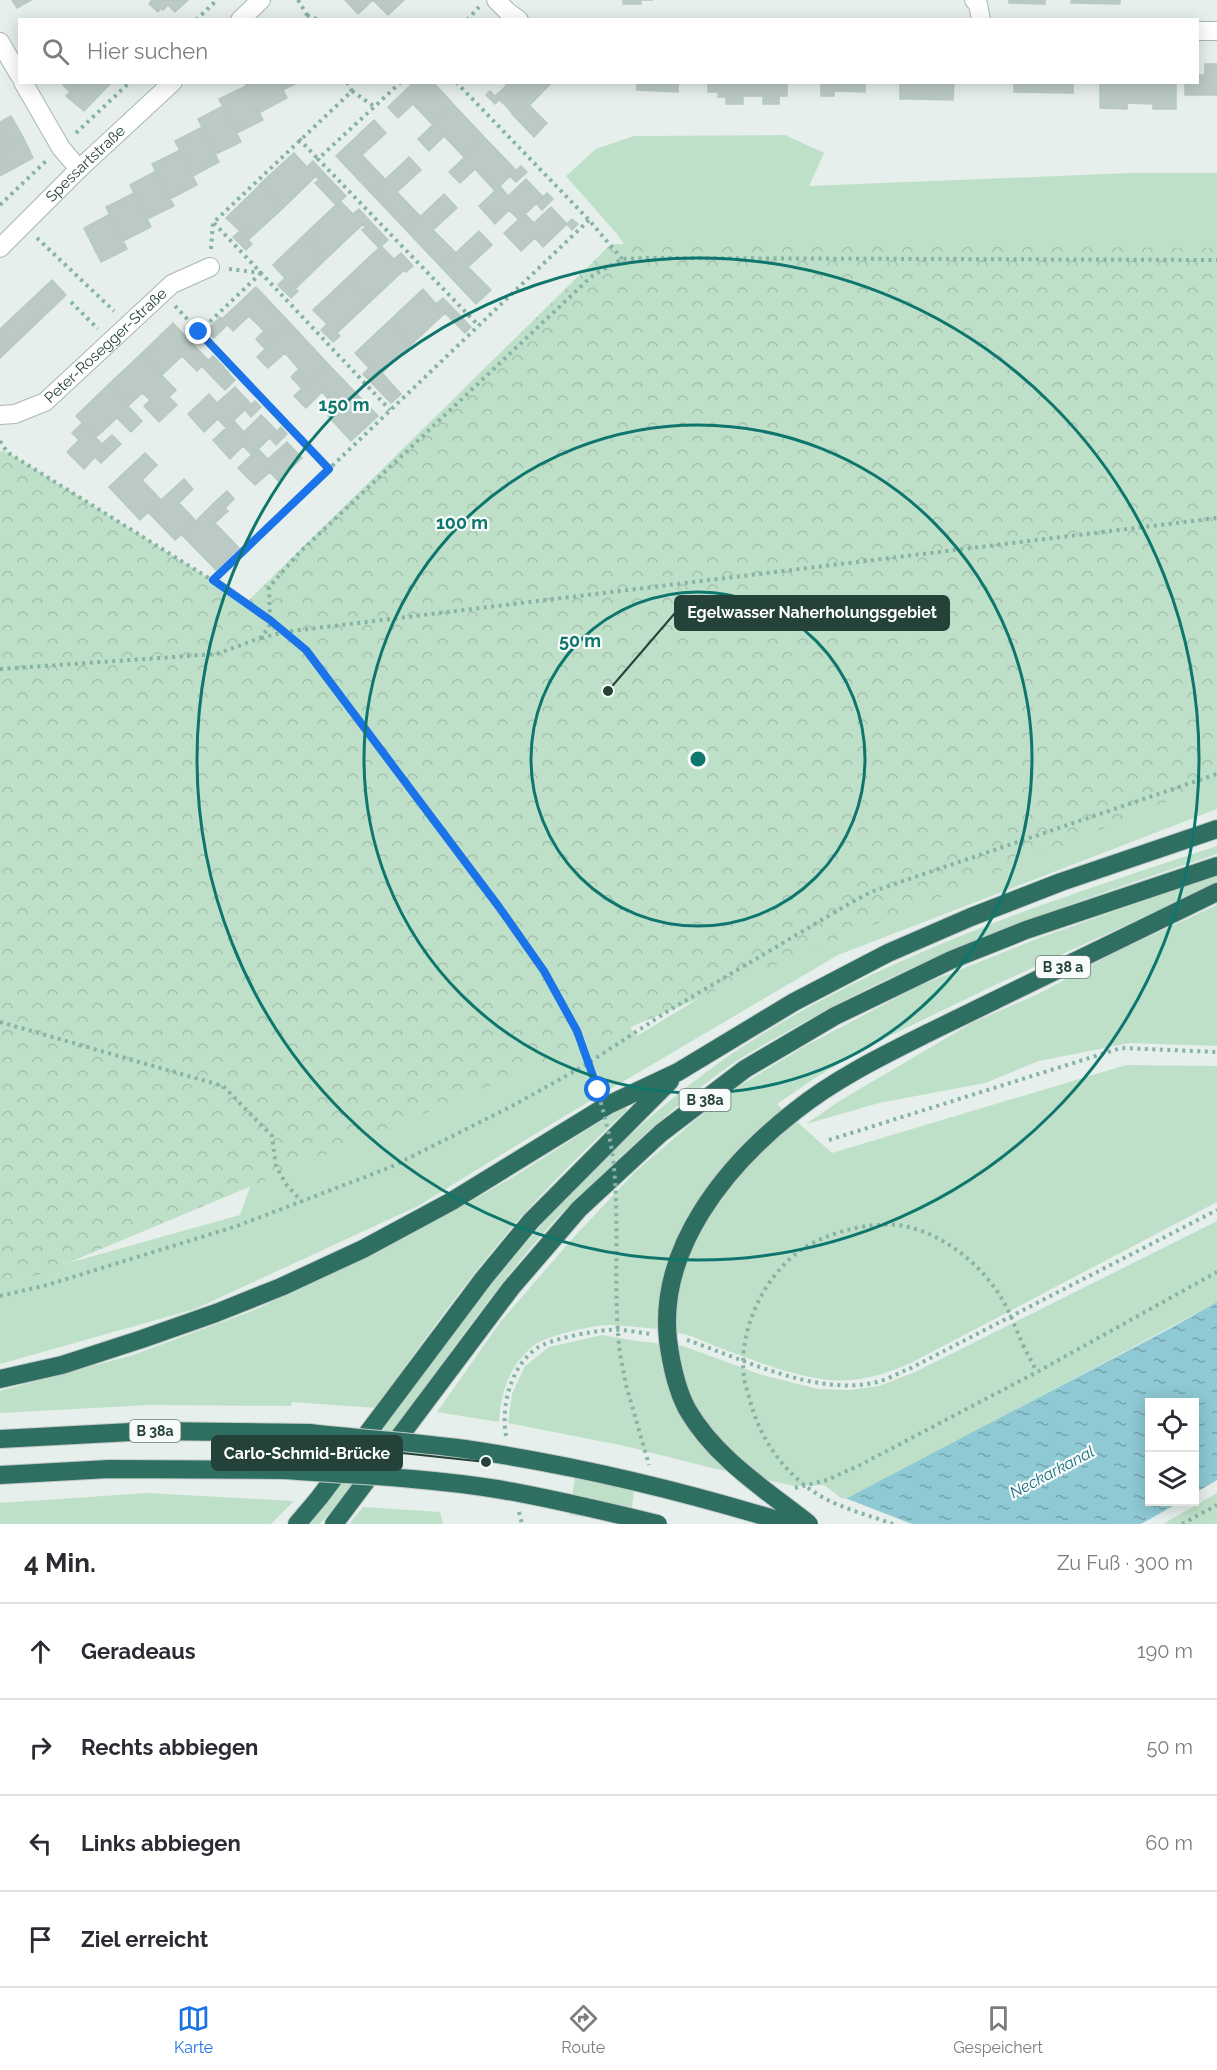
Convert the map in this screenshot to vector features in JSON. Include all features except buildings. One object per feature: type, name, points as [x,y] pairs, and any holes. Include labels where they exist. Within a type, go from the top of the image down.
[{"type":"highway","name":"B 38a","points":[[0,1379],[62,1365],[142,1339],[216,1314],[281,1287],[363,1249],[442,1206],[608,1105],[678,1072],[794,1002],[888,952],[971,916],[1061,882],[1217,829]]},
{"type":"highway","name":"B 38a","points":[[333,1524],[511,1288],[579,1209],[661,1133],[745,1069],[835,1016],[951,960],[1026,930],[1217,866]]},
{"type":"highway","name":"B 38 a","points":[[809,1524],[712,1444],[687,1408],[671,1367],[666,1319],[672,1276],[689,1233],[718,1188],[752,1149],[794,1111],[838,1081],[927,1033],[1217,892]]},
{"type":"highway","name":"B 38a","points":[[297,1524],[319,1498],[483,1278],[531,1221],[678,1072]]},
{"type":"highway","name":"B 38a","points":[[0,1439],[150,1431],[310,1433],[464,1449],[640,1483],[790,1524]]},
{"type":"highway","points":[[0,1475],[109,1470],[284,1470],[405,1478],[496,1489],[575,1504],[658,1524]]},
{"type":"street","points":[[242,18],[261,0]]},
{"type":"street","points":[[496,0],[516,18]]},
{"type":"street","points":[[974,0],[978,4],[981,18]]},
{"type":"street","points":[[1199,31],[1217,31]]},
{"type":"street","points":[[0,42],[18,73]]},
{"type":"street","points":[[24,84],[61,148],[80,169]]},
{"type":"street","name":"Spessartstraße","points":[[0,248],[170,84]]},
{"type":"street","name":"Peter-Rosegger-Straße","points":[[0,415],[15,414],[45,402],[172,284],[210,267]]},
{"type":"path","points":[[198,18],[217,0]]},
{"type":"path","points":[[298,0],[309,18]]},
{"type":"path","points":[[307,14],[315,18]]},
{"type":"path","points":[[348,84],[352,91],[375,107]]},
{"type":"path","points":[[318,159],[399,84]]},
{"type":"path","points":[[458,84],[589,220],[622,259]]},
{"type":"path","points":[[261,273],[210,267],[213,223],[352,91]]},
{"type":"path","points":[[299,139],[479,326]]},
{"type":"path","points":[[213,580],[589,220]]},
{"type":"path","points":[[213,223],[390,410]]},
{"type":"path","points":[[44,244],[128,324]]},
{"type":"path","points":[[260,638],[269,628],[269,587],[300,552],[592,276],[622,259],[1217,260]]},
{"type":"path","points":[[199,332],[261,273]]},
{"type":"path","points":[[162,293],[329,469]]},
{"type":"path","points":[[71,302],[82,313]]},
{"type":"path","points":[[0,441],[7,452],[16,458],[213,580],[270,620],[306,650],[499,907],[544,971],[577,1031],[598,1090],[613,1156],[617,1213],[619,1346],[626,1385],[651,1471]]},
{"type":"path","points":[[0,669],[218,654],[260,638],[284,632],[1217,518]]},
{"type":"path","points":[[0,1296],[58,1281],[237,1226],[391,1167],[512,1106],[582,1067],[668,1011],[872,892],[1217,774]]},
{"type":"path","points":[[0,1022],[223,1086],[272,1136],[276,1166],[286,1184],[302,1202]]},
{"type":"path","points":[[829,1140],[1121,1048],[1217,1052]]},
{"type":"path","points":[[683,1338],[763,1370],[820,1382],[848,1385],[878,1382],[911,1368],[1217,1210]]},
{"type":"path","points":[[893,1524],[825,1498],[800,1480],[772,1452],[755,1419],[744,1377],[746,1339],[755,1305],[778,1271],[802,1249],[833,1234],[865,1226],[897,1225],[925,1232],[954,1248],[978,1269],[998,1293],[1037,1372]]},
{"type":"path","points":[[785,1491],[827,1480],[860,1465],[1037,1372],[1217,1272]]},
{"type":"path","points":[[505,1403],[513,1378],[537,1348],[565,1337],[609,1330],[651,1334]]},
{"type":"path","points":[[1182,1524],[1217,1505]]},
{"type":"green space","points":[[785,135],[824,153],[809,186],[1131,173],[1217,173],[1217,248],[628,250],[617,234],[566,176],[596,149],[634,136]]},
{"type":"green space","points":[[611,244],[1217,248],[1217,781],[44,1273],[0,1285],[0,451],[7,452],[247,602]]},
{"type":"green space","points":[[325,643],[637,1036],[853,904],[1217,774],[1217,809],[838,955],[563,1117],[418,1206],[195,1309],[0,1364],[0,1282],[240,1215],[256,1170]]},
{"type":"green space","points":[[1217,846],[1217,854],[999,931],[893,976],[769,1041],[717,1075],[648,1132],[562,1213],[495,1292],[351,1487],[320,1524],[310,1524],[366,1453],[446,1343],[531,1237],[621,1144],[694,1081],[777,1025],[836,992],[898,963],[1024,912]]},
{"type":"green space","points":[[1217,875],[1217,883],[869,1046],[818,1076],[777,1104],[832,1153],[1126,1065],[1217,1066],[1217,1202],[909,1364],[877,1375],[855,1380],[808,1377],[769,1366],[683,1334],[647,1328],[604,1325],[559,1335],[533,1346],[512,1371],[504,1390],[499,1422],[437,1412],[501,1321],[573,1238],[635,1172],[723,1096],[805,1046],[919,986],[1039,938]]},
{"type":"green space","points":[[1217,905],[1217,1046],[1130,1043],[1039,1061],[985,1083],[879,1103],[806,1124],[841,1100],[972,1023],[1038,994],[1114,953]]},
{"type":"green space","points":[[626,1105],[627,1110],[555,1180],[496,1247],[375,1408],[292,1402],[291,1406],[150,1405],[0,1413],[0,1391],[133,1355],[252,1311],[369,1256],[523,1171]]},
{"type":"green space","points":[[1217,1221],[1217,1302],[845,1501],[824,1485],[794,1486],[625,1446],[508,1423],[512,1394],[525,1366],[549,1347],[602,1335],[683,1346],[762,1375],[818,1389],[850,1390],[879,1386],[915,1372]]},
{"type":"green space","points":[[576,1467],[636,1474],[630,1523],[570,1515]]},
{"type":"green space","points":[[147,1493],[294,1501],[271,1524],[0,1524],[0,1503]]},
{"type":"green space","points":[[1217,1493],[1217,1524],[1163,1524],[1194,1506],[1199,1506],[1199,1503]]},
{"type":"green space","points":[[363,1507],[440,1512],[443,1524],[349,1524]]},
{"type":"water","name":"Neckarkanal","points":[[1217,1302],[1217,1480],[1199,1491],[1199,1398],[1145,1398],[1145,1506],[1173,1506],[1141,1524],[798,1524]]},
{"type":"pier","points":[[844,1498],[912,1524],[795,1524],[796,1521]]},
{"type":"place","name":"Egelwasser Naherholungsgebiet","points":[[608,691]]},
{"type":"place","name":"Carlo-Schmid-Brücke","points":[[486,1462]]},
{"type":"route","points":[[199,332],[329,469],[213,580],[247,602],[306,650],[499,907],[544,971],[577,1031],[598,1090]]}]
